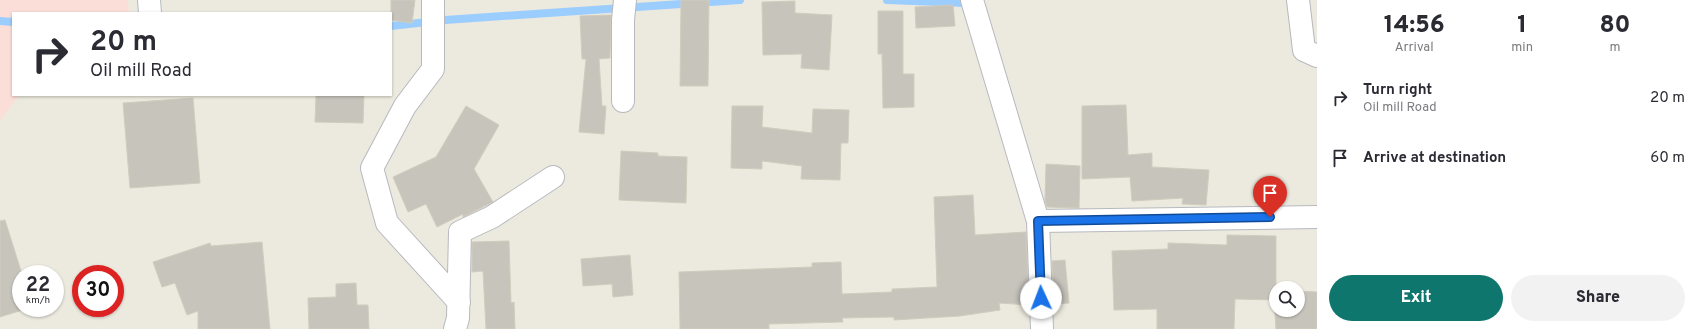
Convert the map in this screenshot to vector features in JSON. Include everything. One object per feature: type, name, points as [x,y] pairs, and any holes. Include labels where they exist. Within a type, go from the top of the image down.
[{"type":"street","points":[[149,0],[150,12]]},
{"type":"street","points":[[433,0],[433,69],[405,106],[372,168],[387,223],[459,302]]},
{"type":"street","points":[[623,101],[623,20],[625,0]]},
{"type":"street","points":[[972,0],[1038,221],[1042,329]]},
{"type":"street","points":[[1298,0],[1304,50],[1317,56]]},
{"type":"street","points":[[455,329],[458,318],[459,302],[460,232],[492,217],[553,177]]},
{"type":"street","points":[[1038,221],[1317,217]]},
{"type":"shaded area","points":[[0,0],[128,0],[129,12],[12,12],[12,96],[18,96],[0,121]]},
{"type":"building","points":[[391,0],[415,0],[412,23],[392,20]]},
{"type":"building","points":[[681,0],[709,0],[708,86],[680,86]]},
{"type":"building","points":[[795,1],[795,13],[832,15],[829,70],[801,68],[802,54],[763,55],[762,2]]},
{"type":"building","points":[[953,5],[955,26],[916,28],[915,7]]},
{"type":"building","points":[[878,11],[903,11],[903,74],[914,74],[914,107],[883,108],[882,54],[878,54]]},
{"type":"building","points":[[611,15],[610,58],[599,59],[602,106],[606,106],[604,134],[579,132],[586,59],[582,59],[580,16]]},
{"type":"building","points":[[316,96],[364,96],[363,123],[315,122]]},
{"type":"building","points":[[193,98],[200,183],[130,188],[123,103]]},
{"type":"building","points":[[1126,105],[1128,155],[1152,153],[1152,167],[1209,170],[1206,205],[1182,204],[1183,198],[1132,201],[1130,177],[1082,179],[1082,106]]},
{"type":"building","points":[[466,106],[499,125],[474,169],[493,202],[463,217],[463,214],[437,227],[426,204],[408,212],[393,177],[436,157]]},
{"type":"building","points":[[732,106],[763,106],[762,127],[812,133],[813,109],[849,110],[848,143],[841,143],[840,180],[801,179],[802,166],[762,161],[762,169],[731,168]]},
{"type":"building","points":[[621,151],[658,153],[658,156],[687,157],[686,203],[619,200]]},
{"type":"building","points":[[1046,164],[1080,166],[1079,208],[1047,207],[1045,200]]},
{"type":"building","points":[[973,195],[975,235],[1026,232],[1029,305],[999,303],[1000,310],[960,316],[894,320],[894,317],[842,318],[843,322],[769,324],[769,329],[680,329],[679,272],[812,267],[812,263],[841,262],[842,294],[892,292],[892,289],[937,287],[934,197]]},
{"type":"building","points":[[5,220],[19,265],[12,265],[12,313],[0,317],[0,221]]},
{"type":"building","points":[[1227,235],[1276,236],[1276,281],[1269,281],[1269,300],[1235,299],[1234,329],[1157,329],[1157,309],[1114,310],[1112,251],[1168,249],[1168,243],[1227,245]]},
{"type":"building","points":[[509,241],[511,303],[514,302],[515,329],[486,329],[483,271],[472,272],[472,242]]},
{"type":"building","points":[[262,242],[270,329],[198,329],[198,311],[187,315],[175,283],[162,287],[153,262],[210,243],[211,246]]},
{"type":"building","points":[[630,255],[633,295],[613,297],[612,284],[583,286],[581,259]]},
{"type":"building","points":[[1065,260],[1069,303],[1054,304],[1052,261]]},
{"type":"building","points":[[356,283],[357,305],[368,305],[369,329],[309,329],[308,298],[336,297],[336,284]]},
{"type":"building","points":[[1305,291],[1317,292],[1317,329],[1276,329],[1275,317],[1305,317]]},
{"type":"waterway","points":[[392,26],[445,20],[740,0]]},
{"type":"waterway","points":[[887,0],[965,3],[967,11]]},
{"type":"waterway","points":[[0,21],[12,22]]},
{"type":"route","points":[[1041,298],[1038,221],[1270,217]]}]
